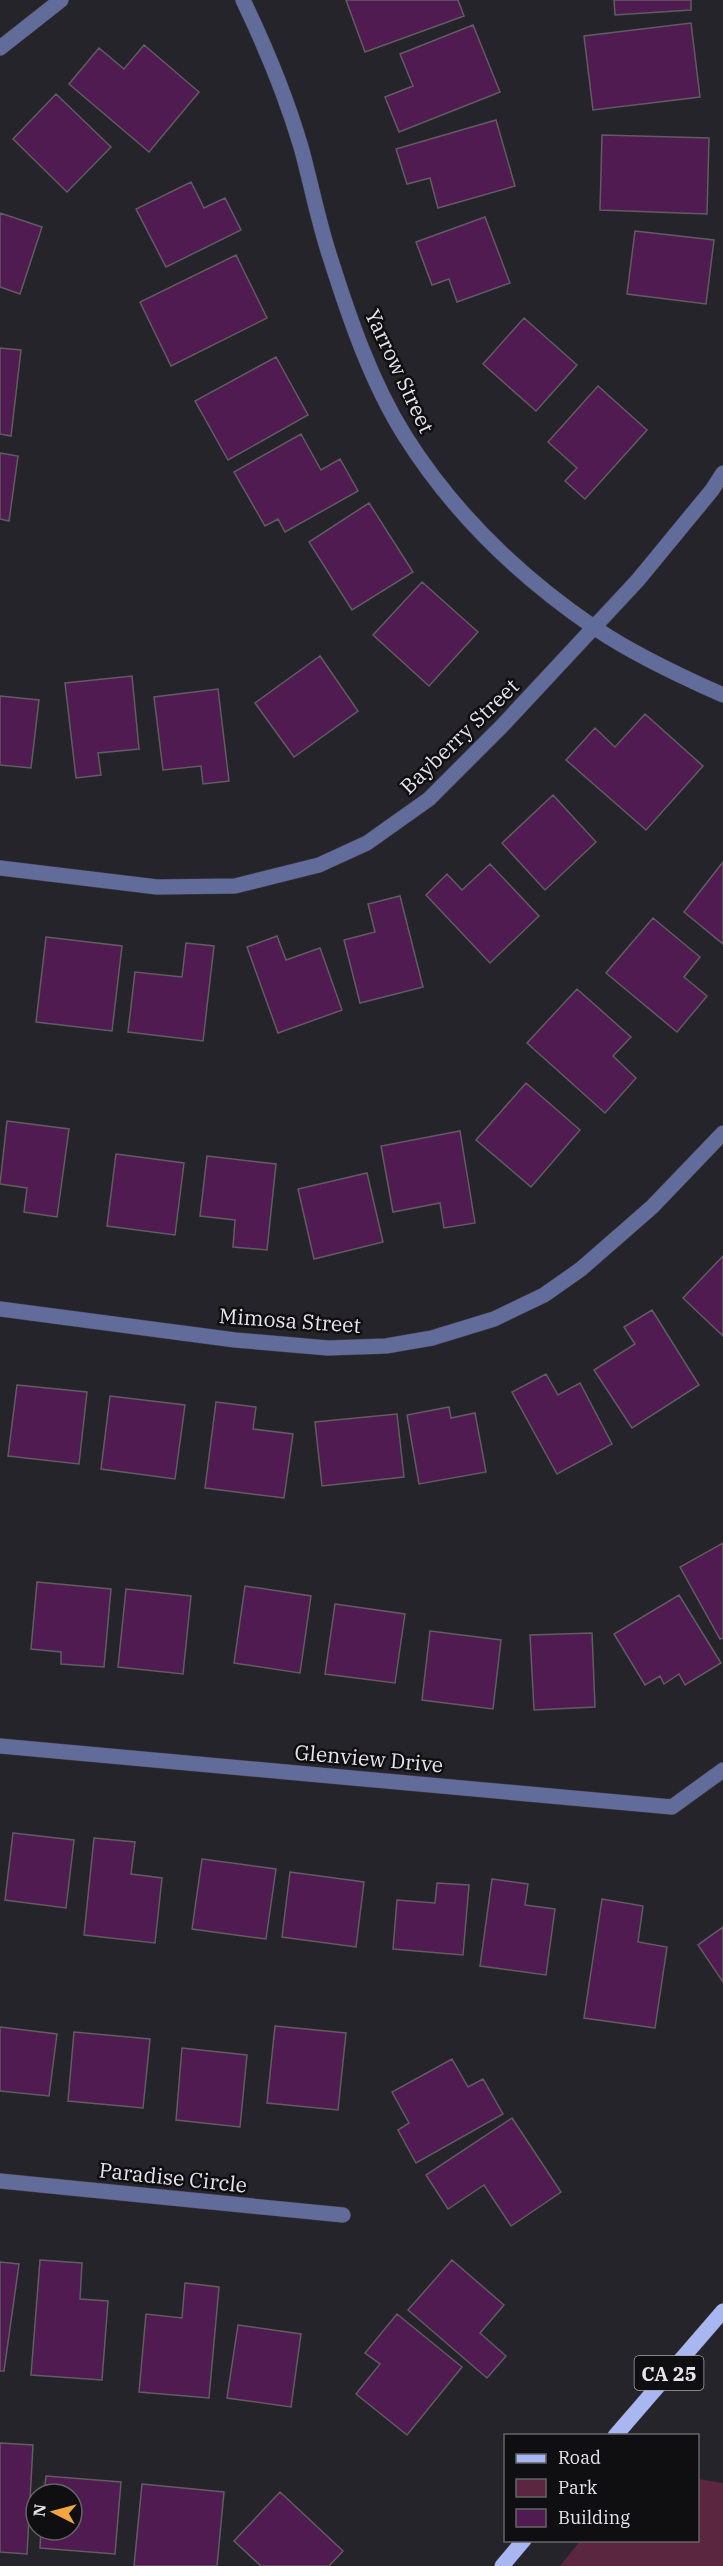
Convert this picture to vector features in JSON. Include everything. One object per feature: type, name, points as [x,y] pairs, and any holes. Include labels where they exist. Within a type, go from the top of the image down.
[{"type":"main road","name":"CA 25","points":[[617,2434],[723,2311]]},
{"type":"main road","points":[[502,2566],[523,2542]]},
{"type":"street","points":[[0,48],[61,0]]},
{"type":"street","name":"Yarrow Street","points":[[243,0],[270,57],[287,103],[329,255],[355,331],[404,435],[436,482],[467,519],[516,566],[595,628],[684,678],[723,695]]},
{"type":"street","name":"Bayberry Street","points":[[0,868],[157,887],[235,886],[319,865],[367,843],[429,799],[595,628],[712,490],[723,473]]},
{"type":"street","name":"Mimosa Street","points":[[0,1309],[235,1340],[328,1348],[386,1346],[432,1338],[494,1319],[544,1295],[581,1269],[652,1207],[723,1133]]},
{"type":"street","name":"Glenview Drive","points":[[0,1746],[672,1807],[723,1770]]},
{"type":"street","name":"Paradise Circle","points":[[0,2181],[343,2215]]},
{"type":"green space","points":[[699,2479],[723,2483],[723,2566],[560,2566],[579,2542],[699,2542]]},
{"type":"building","points":[[346,0],[458,0],[464,16],[365,52]]},
{"type":"building","points":[[614,0],[691,0],[691,10],[615,15]]},
{"type":"building","points":[[691,23],[700,97],[593,110],[584,36]]},
{"type":"building","points":[[473,25],[500,92],[399,132],[385,97],[413,86],[400,54]]},
{"type":"building","points":[[144,45],[199,92],[149,152],[69,84],[99,48],[124,69]]},
{"type":"building","points":[[56,94],[111,147],[67,192],[13,139]]},
{"type":"building","points":[[496,120],[515,186],[438,208],[430,178],[407,184],[396,149]]},
{"type":"building","points":[[602,135],[709,138],[707,214],[600,210]]},
{"type":"building","points":[[191,182],[204,208],[225,198],[241,230],[166,267],[136,209]]},
{"type":"building","points":[[0,213],[42,227],[20,294],[0,287]]},
{"type":"building","points":[[485,217],[510,283],[457,302],[449,279],[432,285],[416,242]]},
{"type":"building","points":[[635,231],[714,240],[706,304],[627,294]]},
{"type":"building","points":[[236,255],[267,318],[171,366],[140,302]]},
{"type":"building","points":[[524,318],[577,365],[536,411],[483,364]]},
{"type":"building","points":[[0,348],[21,350],[11,436],[0,434]]},
{"type":"building","points":[[276,357],[308,415],[228,460],[195,401]]},
{"type":"building","points":[[598,386],[647,430],[585,499],[565,481],[577,468],[548,442]]},
{"type":"building","points":[[301,434],[321,470],[340,459],[358,491],[285,532],[278,519],[265,526],[234,472]]},
{"type":"building","points":[[0,453],[18,456],[9,521],[0,519]]},
{"type":"building","points":[[369,503],[413,572],[352,610],[309,542]]},
{"type":"building","points":[[422,582],[478,632],[429,686],[373,635]]},
{"type":"building","points":[[320,656],[358,711],[294,757],[255,703]]},
{"type":"building","points":[[132,676],[139,749],[98,753],[101,775],[76,778],[65,683]]},
{"type":"building","points":[[218,689],[229,781],[203,784],[201,766],[163,770],[154,697]]},
{"type":"building","points":[[0,696],[39,700],[31,768],[0,765]]},
{"type":"building","points":[[645,714],[703,766],[646,830],[566,760],[595,728],[615,747]]},
{"type":"building","points":[[553,795],[596,842],[545,890],[502,843]]},
{"type":"building","points":[[723,862],[723,944],[684,912]]},
{"type":"building","points":[[490,864],[539,916],[490,963],[426,895],[447,874],[462,890]]},
{"type":"building","points":[[400,896],[423,987],[360,1003],[344,940],[375,932],[368,904]]},
{"type":"building","points":[[653,918],[700,957],[684,977],[707,996],[677,1032],[606,973]]},
{"type":"building","points":[[277,936],[286,960],[320,948],[342,1010],[278,1033],[247,947]]},
{"type":"building","points":[[46,937],[122,946],[112,1031],[36,1022]]},
{"type":"building","points":[[186,943],[214,946],[203,1041],[128,1032],[135,972],[182,977]]},
{"type":"building","points":[[577,989],[631,1037],[613,1056],[636,1078],[605,1113],[527,1043]]},
{"type":"building","points":[[526,1083],[580,1130],[531,1187],[476,1140]]},
{"type":"building","points":[[7,1121],[69,1129],[57,1217],[24,1212],[27,1188],[0,1184]]},
{"type":"building","points":[[460,1131],[475,1223],[444,1228],[440,1203],[393,1212],[381,1146]]},
{"type":"building","points":[[116,1154],[184,1163],[175,1235],[107,1226]]},
{"type":"building","points":[[207,1156],[276,1164],[267,1250],[233,1247],[235,1220],[200,1216]]},
{"type":"building","points":[[367,1173],[383,1242],[314,1259],[298,1189]]},
{"type":"building","points":[[723,1256],[723,1336],[683,1298]]},
{"type":"building","points":[[652,1310],[699,1385],[632,1428],[594,1370],[635,1344],[624,1327]]},
{"type":"building","points":[[546,1374],[558,1395],[580,1383],[612,1444],[557,1474],[512,1392]]},
{"type":"building","points":[[17,1385],[87,1392],[79,1464],[8,1456]]},
{"type":"building","points":[[110,1396],[185,1405],[175,1479],[101,1469]]},
{"type":"building","points":[[216,1402],[256,1407],[253,1429],[293,1434],[284,1498],[205,1488]]},
{"type":"building","points":[[449,1407],[451,1418],[475,1413],[486,1472],[419,1484],[407,1415]]},
{"type":"building","points":[[397,1414],[404,1477],[322,1486],[315,1422]]},
{"type":"building","points":[[723,1543],[723,1638],[720,1639],[680,1567]]},
{"type":"building","points":[[37,1582],[111,1589],[104,1667],[61,1664],[61,1652],[31,1649]]},
{"type":"building","points":[[245,1586],[311,1596],[300,1673],[234,1663]]},
{"type":"building","points":[[126,1589],[191,1596],[183,1674],[118,1667]]},
{"type":"building","points":[[679,1595],[721,1663],[685,1685],[679,1674],[664,1684],[660,1676],[645,1685],[614,1634]]},
{"type":"building","points":[[335,1604],[405,1614],[395,1683],[325,1674]]},
{"type":"building","points":[[430,1631],[501,1640],[493,1709],[422,1700]]},
{"type":"building","points":[[592,1633],[595,1707],[534,1710],[530,1635]]},
{"type":"building","points":[[13,1833],[74,1840],[66,1908],[5,1900]]},
{"type":"building","points":[[94,1838],[135,1842],[131,1874],[162,1878],[155,1943],[84,1935]]},
{"type":"building","points":[[202,1859],[276,1869],[266,1939],[192,1929]]},
{"type":"building","points":[[290,1872],[364,1882],[356,1947],[282,1937]]},
{"type":"building","points":[[492,1879],[528,1884],[525,1905],[555,1909],[546,1975],[480,1966]]},
{"type":"building","points":[[437,1883],[469,1885],[463,1955],[393,1949],[397,1900],[435,1903]]},
{"type":"building","points":[[602,1899],[643,1906],[638,1942],[667,1947],[655,2028],[584,2018]]},
{"type":"building","points":[[723,1927],[723,1982],[698,1945]]},
{"type":"building","points":[[275,2026],[346,2033],[338,2110],[267,2103]]},
{"type":"building","points":[[0,2027],[57,2034],[49,2096],[0,2091]]},
{"type":"building","points":[[74,2032],[150,2039],[143,2108],[68,2101]]},
{"type":"building","points":[[182,2048],[247,2055],[240,2127],[176,2120]]},
{"type":"building","points":[[452,2059],[468,2087],[483,2079],[503,2114],[416,2163],[398,2130],[409,2123],[392,2092]]},
{"type":"building","points":[[512,2118],[561,2192],[511,2226],[484,2185],[448,2209],[426,2175]]},
{"type":"building","points":[[40,2260],[82,2263],[80,2299],[108,2301],[102,2380],[31,2375]]},
{"type":"building","points":[[452,2260],[504,2305],[480,2333],[506,2356],[487,2378],[408,2310]]},
{"type":"building","points":[[0,2262],[19,2264],[4,2371],[0,2371]]},
{"type":"building","points":[[185,2283],[219,2287],[209,2398],[139,2392],[146,2314],[182,2318]]},
{"type":"building","points":[[397,2314],[462,2367],[407,2435],[356,2394],[380,2364],[365,2353]]},
{"type":"building","points":[[238,2325],[301,2334],[291,2407],[227,2398]]},
{"type":"building","points":[[0,2443],[33,2445],[31,2482],[24,2482],[24,2542],[28,2542],[27,2554],[0,2552]]},
{"type":"building","points":[[46,2476],[121,2482],[115,2554],[40,2548],[40,2542],[84,2542],[84,2482],[45,2482]]},
{"type":"building","points":[[142,2484],[224,2492],[217,2566],[134,2566]]},
{"type":"building","points":[[280,2492],[343,2551],[329,2566],[261,2566],[234,2541]]}]
